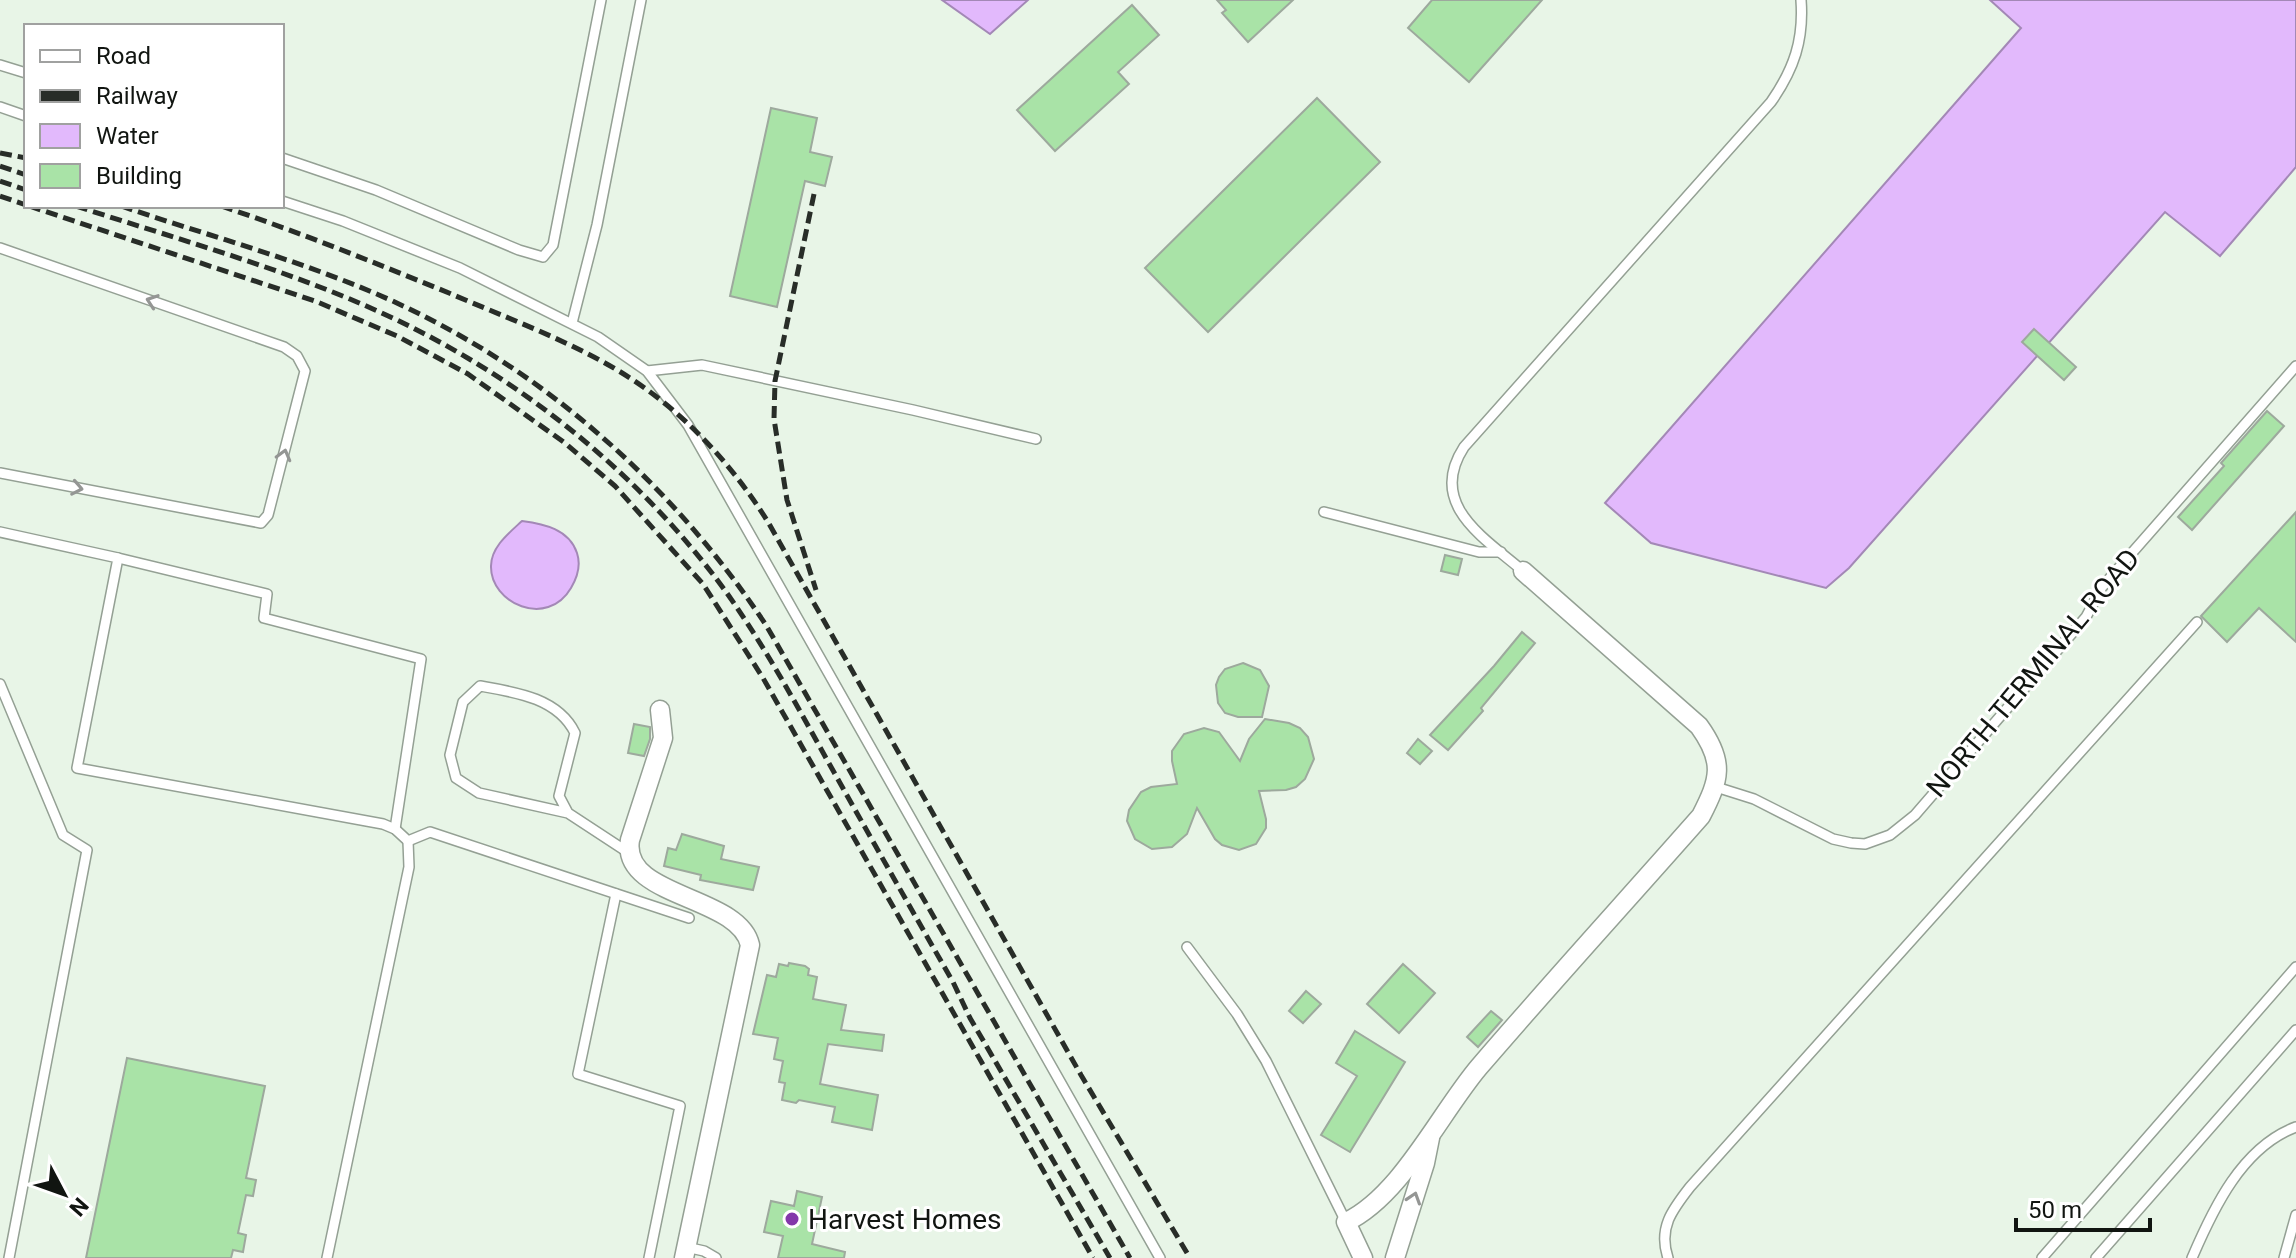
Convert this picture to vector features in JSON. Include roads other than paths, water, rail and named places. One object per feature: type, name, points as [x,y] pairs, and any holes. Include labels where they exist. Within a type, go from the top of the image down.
[{"type":"street","points":[[1363,1258],[1346,1222],[1359,1216],[1381,1197],[1430,1137],[1444,1112],[1479,1067],[1701,816],[1716,787],[1717,766],[1712,743],[1699,726],[1523,571]]},
{"type":"street","points":[[660,710],[663,738],[630,840],[629,853],[636,864],[658,884],[733,919],[747,934],[750,945],[685,1253]]},
{"type":"street","points":[[1395,1258],[1425,1163],[1430,1137]]},
{"type":"lane","points":[[284,159],[376,190],[519,250],[543,257],[553,245],[601,0]]},
{"type":"lane","points":[[572,323],[597,225],[641,0]]},
{"type":"lane","points":[[1523,571],[1461,513],[1450,478],[1454,463],[1464,447],[1771,102],[1796,60],[1803,18],[1801,0]]},
{"type":"lane","points":[[0,65],[24,72]]},
{"type":"lane","points":[[0,107],[24,115]]},
{"type":"lane","points":[[284,202],[343,221],[460,268],[572,323],[616,348],[647,371],[688,425],[1160,1258]]},
{"type":"lane","points":[[0,248],[284,347],[297,356],[305,371],[268,515],[261,523],[0,473]]},
{"type":"lane","points":[[647,371],[702,365],[1036,439]]},
{"type":"lane","name":"NORTH TERMINAL ROAD","points":[[1716,787],[1754,799],[1833,839],[1865,844],[1890,835],[1915,815],[2086,617],[2102,587],[2296,366]]},
{"type":"lane","points":[[1324,512],[1479,552],[1501,552]]},
{"type":"lane","points":[[0,532],[267,594],[264,618],[421,659],[395,829]]},
{"type":"lane","points":[[118,558],[77,768],[383,824],[395,829],[408,841],[409,867],[327,1258]]},
{"type":"lane","points":[[1668,1258],[1664,1235],[1666,1223],[1690,1187],[2197,622]]},
{"type":"lane","points":[[0,684],[63,835],[87,850],[9,1258]]},
{"type":"lane","points":[[568,813],[559,796],[575,733],[568,718],[553,706],[510,691],[480,686],[463,702],[450,755],[456,778],[479,793],[568,813],[629,853]]},
{"type":"lane","points":[[408,841],[430,832],[689,918]]},
{"type":"lane","points":[[616,894],[578,1074],[680,1106],[649,1258]]},
{"type":"lane","points":[[1187,947],[1237,1014],[1266,1061],[1346,1222]]},
{"type":"lane","points":[[2042,1258],[2296,967]]},
{"type":"lane","points":[[2096,1258],[2296,1030]]},
{"type":"lane","points":[[2192,1258],[2223,1194],[2245,1165],[2271,1140],[2296,1127]]},
{"type":"lane","points":[[2284,1258],[2296,1215]]},
{"type":"lane","points":[[685,1253],[704,1251],[716,1258]]},
{"type":"water","points":[[942,0],[1028,0],[990,34]]},
{"type":"water","points":[[1990,0],[2296,0],[2296,167],[2220,256],[2165,212],[1849,568],[1826,588],[1651,543],[1605,503],[2021,28]]},
{"type":"water","points":[[522,521],[562,533],[577,553],[577,576],[571,588],[561,600],[548,607],[535,609],[510,600],[493,579],[491,566],[494,553]]},
{"type":"railway","points":[[0,153],[24,158]]},
{"type":"railway","points":[[0,166],[24,174]]},
{"type":"railway","points":[[0,181],[24,189]]},
{"type":"railway","points":[[814,194],[775,381],[774,419],[787,500],[816,590]]},
{"type":"railway","points":[[0,196],[24,204]]},
{"type":"railway","points":[[35,208],[315,301],[397,336],[468,374],[565,443],[615,486],[703,584],[763,678],[1093,1258]]},
{"type":"railway","points":[[82,208],[289,275],[411,327],[500,378],[542,408],[622,474],[658,510],[724,589],[765,650],[953,982],[970,1018],[1110,1258]]},
{"type":"railway","points":[[127,208],[316,270],[437,323],[493,355],[546,392],[643,475],[687,522],[766,625],[1130,1258]]},
{"type":"railway","points":[[227,208],[364,259],[565,343],[630,378],[671,408],[707,443],[740,481],[768,522],[1081,1075],[1190,1258]]},
{"type":"place","name":"Harvest Homes","points":[[792,1219]]}]
